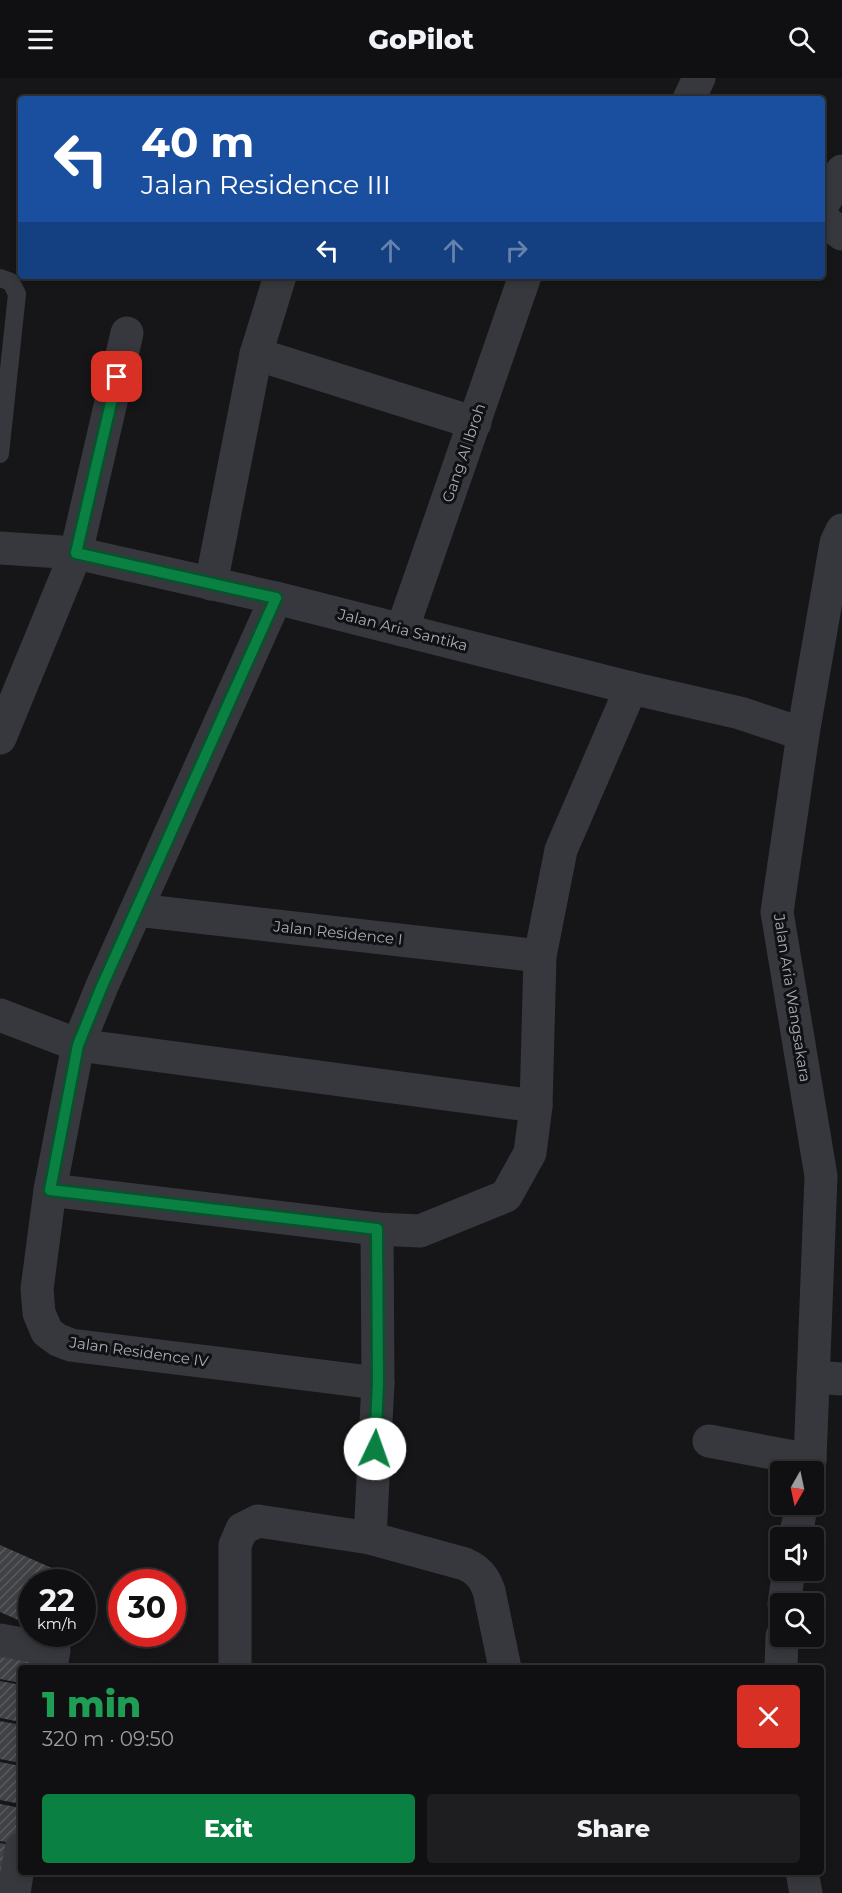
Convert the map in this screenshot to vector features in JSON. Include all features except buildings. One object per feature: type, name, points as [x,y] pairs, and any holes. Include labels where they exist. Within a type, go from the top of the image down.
[{"type":"street","points":[[690,96],[699,78]]},
{"type":"street","points":[[825,201],[842,171]]},
{"type":"street","points":[[825,221],[842,234]]},
{"type":"street","points":[[211,584],[256,354],[279,279]]},
{"type":"street","name":"Gang Al Ibroh","points":[[402,630],[524,279]]},
{"type":"street","points":[[0,738],[76,553],[127,333]]},
{"type":"street","points":[[256,354],[474,423]]},
{"type":"street","name":"Jalan Aria Wangsakara","points":[[810,1461],[827,1378],[832,1177],[777,912],[803,734],[836,543],[842,530]]},
{"type":"street","name":"Jalan Aria Santika","points":[[0,548],[76,553],[276,598],[631,688],[740,713],[803,734]]},
{"type":"street","name":"Jalan Residence IV","points":[[276,598],[78,1045],[50,1190],[37,1289],[39,1313],[46,1332],[71,1345],[378,1383]]},
{"type":"street","points":[[50,1190],[377,1229],[420,1231],[506,1196],[530,1153],[536,1106],[540,956],[561,850],[631,688]]},
{"type":"street","name":"Jalan Residence I","points":[[137,910],[540,956]]},
{"type":"street","points":[[0,1015],[78,1045],[536,1106]]},
{"type":"street","points":[[370,1538],[378,1383],[377,1229]]},
{"type":"street","points":[[709,1441],[789,1461]]},
{"type":"street","points":[[235,1665],[235,1545],[242,1529],[258,1521],[370,1538],[476,1569],[484,1578],[489,1590],[504,1665]]},
{"type":"street","points":[[0,1640],[54,1650],[52,1665]]},
{"type":"street","points":[[781,1665],[782,1647]]},
{"type":"street","points":[[14,1893],[18,1868]]},
{"type":"street","points":[[803,1875],[806,1893]]},
{"type":"lane","points":[[0,278],[11,282],[17,294],[0,454]]},
{"type":"route","points":[[117,377],[76,553],[276,598],[102,986],[78,1045],[50,1190],[377,1229],[378,1383],[375,1449]]}]
